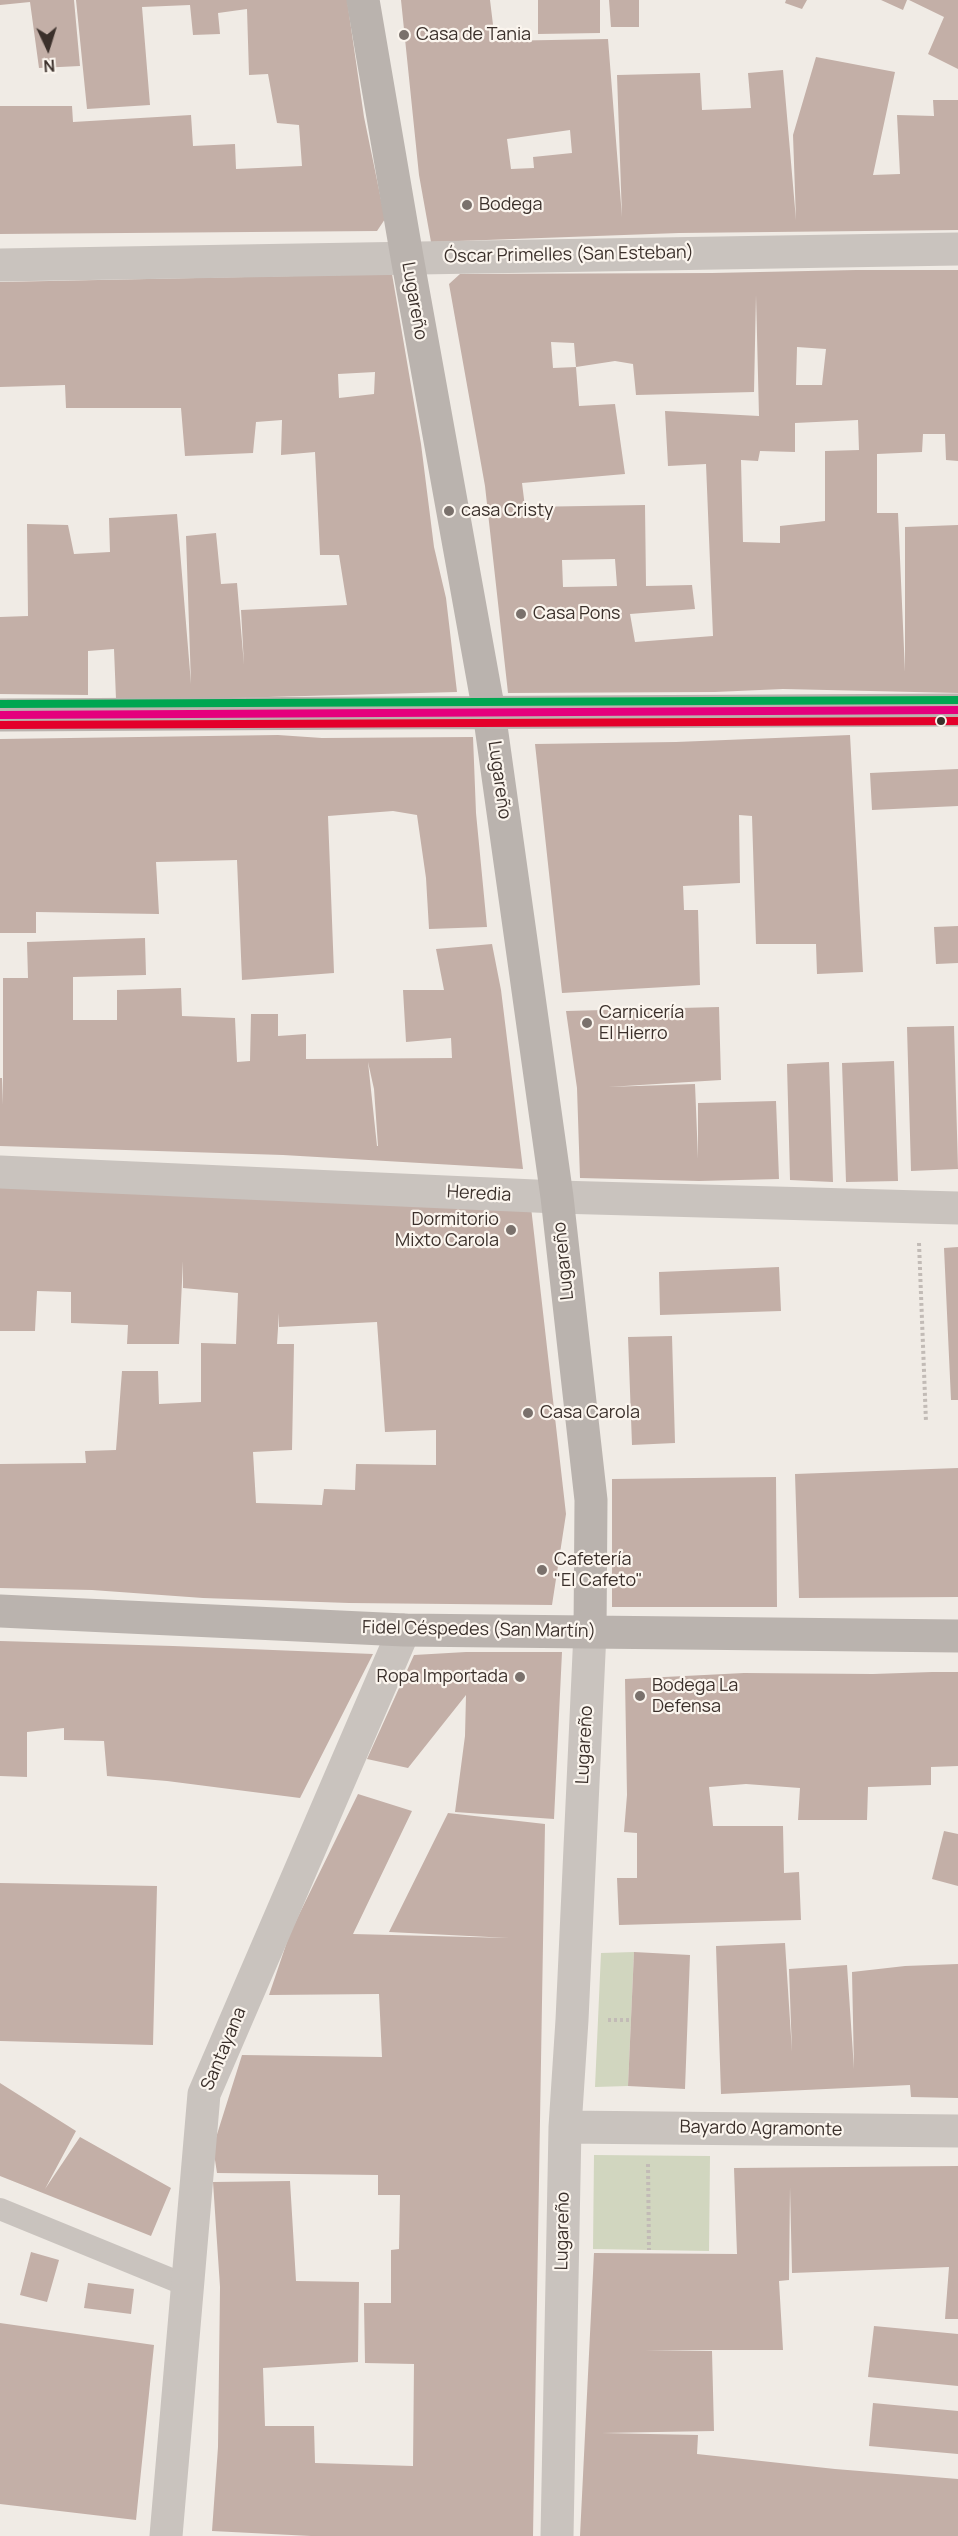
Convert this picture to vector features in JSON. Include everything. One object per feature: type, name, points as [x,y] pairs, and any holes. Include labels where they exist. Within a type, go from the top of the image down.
[{"type":"street","name":"Lugareño","points":[[363,0],[406,257],[489,712],[557,1197],[591,1500],[590,1632],[565,2127],[557,2536]]},
{"type":"street","name":"Óscar Primelles (San Esteban)","points":[[0,265],[958,249]]},
{"type":"street","points":[[0,715],[958,710]]},
{"type":"street","name":"Heredia","points":[[0,1172],[557,1197],[958,1208]]},
{"type":"street","name":"Fidel Céspedes (San Martín)","points":[[0,1611],[404,1630],[958,1636]]},
{"type":"street","name":"Santayana","points":[[166,2536],[204,2094],[404,1630]]},
{"type":"street","name":"Bayardo Agramonte","points":[[565,2127],[958,2131]]},
{"type":"lane","points":[[0,2209],[188,2286]]},
{"type":"path","points":[[918,1207],[926,1422]]},
{"type":"path","points":[[648,2128],[649,2250]]},
{"type":"green space","points":[[634,1952],[628,2086],[595,2087],[601,1953]]},
{"type":"green space","points":[[594,2155],[710,2156],[709,2251],[593,2249]]},
{"type":"building","points":[[0,0],[74,0],[80,66],[39,68],[30,2],[0,5]]},
{"type":"building","points":[[76,0],[347,0],[364,117],[385,219],[377,231],[0,234],[0,106],[72,106],[73,122],[191,115],[193,146],[235,144],[236,169],[302,166],[299,125],[277,123],[268,74],[249,75],[247,9],[218,13],[220,34],[193,35],[190,5],[142,7],[150,105],[87,109]]},
{"type":"building","points":[[401,0],[490,0],[495,41],[608,39],[622,217],[617,75],[700,73],[702,110],[751,108],[748,73],[783,70],[796,220],[793,135],[816,57],[895,72],[873,175],[900,174],[897,115],[934,116],[933,100],[958,100],[958,230],[679,233],[431,242],[419,175]],"holes":[[[570,130],[572,153],[533,157],[534,168],[511,169],[507,139]]]},
{"type":"building","points":[[538,0],[600,0],[600,33],[538,34]]},
{"type":"building","points":[[609,0],[639,0],[639,27],[611,27]]},
{"type":"building","points":[[786,0],[807,0],[802,9],[785,3]]},
{"type":"building","points":[[881,0],[907,0],[903,10]]},
{"type":"building","points":[[909,0],[958,0],[958,69],[928,54],[944,17]]},
{"type":"building","points":[[958,270],[958,461],[946,460],[945,434],[923,434],[922,452],[877,454],[877,513],[898,513],[905,672],[905,527],[958,525],[958,693],[783,689],[715,692],[508,693],[485,486],[449,284],[460,274]],"holes":[[[756,295],[759,416],[665,411],[668,466],[706,464],[713,636],[635,642],[630,614],[695,609],[692,585],[646,586],[645,505],[525,507],[522,483],[625,474],[615,404],[579,406],[576,367],[615,361],[633,364],[636,395],[754,392]],[[551,342],[574,343],[576,367],[553,368]],[[797,347],[826,349],[822,385],[796,385]],[[858,420],[859,450],[825,451],[825,521],[780,526],[780,543],[743,542],[741,460],[758,461],[760,451],[795,452],[795,423]],[[615,559],[617,586],[563,587],[562,560]]]},
{"type":"building","points":[[392,274],[421,444],[434,547],[446,598],[457,692],[116,699],[114,649],[88,651],[88,695],[0,694],[0,617],[28,616],[27,524],[68,525],[74,554],[110,552],[109,518],[177,514],[191,684],[186,536],[216,533],[221,584],[237,583],[244,665],[241,610],[347,605],[339,555],[320,555],[315,452],[281,455],[282,420],[256,422],[253,453],[185,456],[181,408],[66,408],[65,385],[0,387],[0,282]],"holes":[[[375,372],[374,394],[339,398],[338,374]]]},
{"type":"building","points":[[278,735],[322,738],[473,737],[476,813],[487,927],[429,929],[426,878],[417,815],[393,811],[328,816],[334,973],[242,980],[237,860],[156,862],[159,914],[36,912],[36,933],[0,933],[0,739]]},
{"type":"building","points":[[850,735],[863,972],[817,974],[816,944],[756,944],[752,816],[739,815],[740,883],[683,886],[684,910],[698,910],[700,985],[562,993],[535,744],[676,742]]},
{"type":"building","points":[[958,769],[958,806],[872,810],[870,773]]},
{"type":"building","points":[[958,926],[958,963],[936,964],[934,927]]},
{"type":"building","points":[[145,938],[146,975],[73,977],[73,1020],[117,1020],[117,990],[181,988],[182,1016],[235,1018],[237,1062],[250,1061],[251,1014],[278,1014],[278,1036],[306,1034],[306,1059],[452,1058],[451,1038],[406,1042],[403,990],[444,990],[436,949],[492,944],[501,990],[523,1169],[283,1155],[0,1146],[0,1078],[2,1078],[3,1105],[3,978],[28,978],[27,942]],"holes":[[[368,1062],[374,1089],[378,1146]]]},
{"type":"building","points":[[719,1007],[721,1080],[608,1087],[695,1084],[698,1159],[698,1103],[776,1101],[779,1179],[699,1181],[580,1178],[577,1088],[566,1011]]},
{"type":"building","points":[[954,1026],[958,1169],[911,1171],[907,1027]]},
{"type":"building","points":[[894,1061],[898,1181],[846,1182],[842,1063]]},
{"type":"building","points":[[829,1062],[833,1182],[790,1180],[787,1064]]},
{"type":"building","points":[[0,1187],[531,1207],[566,1514],[552,1605],[349,1603],[203,1598],[92,1590],[0,1588],[0,1464],[86,1463],[85,1451],[116,1450],[122,1371],[158,1371],[159,1404],[201,1402],[201,1343],[236,1344],[238,1293],[183,1288],[183,1261],[179,1344],[127,1344],[128,1325],[71,1323],[71,1292],[37,1291],[35,1331],[0,1331]],"holes":[[[279,1313],[279,1327],[377,1322],[385,1432],[436,1430],[436,1465],[356,1464],[355,1490],[324,1489],[322,1505],[256,1503],[253,1452],[292,1450],[294,1344],[277,1344]]]},
{"type":"building","points":[[958,1247],[958,1400],[951,1400],[944,1248]]},
{"type":"building","points":[[779,1267],[781,1311],[660,1315],[659,1272]]},
{"type":"building","points":[[672,1336],[675,1443],[632,1445],[628,1337]]},
{"type":"building","points":[[958,1468],[958,1597],[799,1598],[795,1474]]},
{"type":"building","points":[[776,1477],[777,1607],[612,1607],[612,1479]]},
{"type":"building","points":[[0,1641],[373,1654],[300,1798],[167,1781],[107,1776],[104,1741],[64,1740],[64,1728],[27,1732],[27,1777],[0,1776]]},
{"type":"building","points":[[466,1652],[562,1652],[554,1819],[455,1812],[465,1736],[466,1695],[408,1768],[367,1759],[414,1655]]},
{"type":"building","points":[[958,1672],[958,1766],[931,1767],[931,1785],[868,1787],[867,1820],[798,1820],[800,1788],[746,1784],[709,1787],[713,1826],[783,1826],[784,1873],[799,1872],[801,1920],[619,1925],[617,1878],[637,1878],[637,1833],[624,1832],[627,1795],[625,1679],[744,1673]]},
{"type":"building","points":[[358,1794],[412,1811],[353,1934],[509,1938],[389,1932],[448,1813],[545,1824],[533,2536],[311,2536],[212,2531],[218,2447],[220,2287],[213,2182],[290,2181],[296,2281],[359,2282],[358,2362],[263,2368],[265,2426],[314,2426],[315,2463],[413,2466],[414,2364],[365,2363],[364,2303],[391,2303],[391,2250],[399,2249],[400,2195],[378,2195],[378,2175],[217,2173],[213,2147],[242,2055],[382,2057],[379,1994],[269,1995],[290,1933]]},
{"type":"building","points":[[944,1831],[958,1834],[958,1886],[932,1879]]},
{"type":"building","points":[[0,1883],[157,1886],[153,2045],[0,2041]]},
{"type":"building","points":[[785,1943],[792,2052],[789,1969],[847,1965],[854,2069],[852,1972],[905,1966],[958,1964],[958,2098],[911,2097],[910,2085],[721,2094],[716,1946]]},
{"type":"building","points":[[634,1952],[690,1955],[685,2089],[628,2086]]},
{"type":"building","points":[[0,2083],[76,2131],[45,2189],[80,2137],[171,2188],[151,2236],[0,2176]]},
{"type":"building","points":[[958,2166],[958,2319],[945,2319],[949,2267],[792,2273],[790,2187],[789,2280],[779,2281],[783,2350],[645,2350],[712,2351],[714,2431],[602,2433],[698,2435],[697,2454],[958,2479],[958,2536],[580,2536],[594,2253],[737,2254],[734,2168]]},
{"type":"building","points":[[31,2252],[59,2260],[47,2302],[20,2295]]},
{"type":"building","points":[[88,2283],[134,2289],[131,2314],[84,2308]]},
{"type":"building","points":[[0,2323],[154,2345],[136,2520],[0,2504]]},
{"type":"building","points":[[874,2326],[958,2334],[958,2386],[868,2377]]},
{"type":"building","points":[[873,2403],[958,2411],[958,2454],[869,2446]]},
{"type":"transit line","points":[[0,704],[958,700]]},
{"type":"transit line","points":[[0,715],[958,710]]},
{"type":"transit line","points":[[0,725],[958,721]]},
{"type":"place","name":"Casa de Tania","points":[[404,35]]},
{"type":"place","name":"Bodega","points":[[467,205]]},
{"type":"place","name":"casa Cristy","points":[[449,511]]},
{"type":"place","name":"Casa Pons","points":[[521,614]]},
{"type":"place","name":"Carnicería El Hierro","points":[[587,1023]]},
{"type":"place","name":"Dormitorio Mixto Carola","points":[[511,1230]]},
{"type":"place","name":"Casa Carola","points":[[528,1413]]},
{"type":"place","name":"Cafetería \"El Cafeto\"","points":[[542,1570]]},
{"type":"place","name":"Ropa Importada","points":[[520,1677]]},
{"type":"place","name":"Bodega La Defensa","points":[[640,1696]]}]
